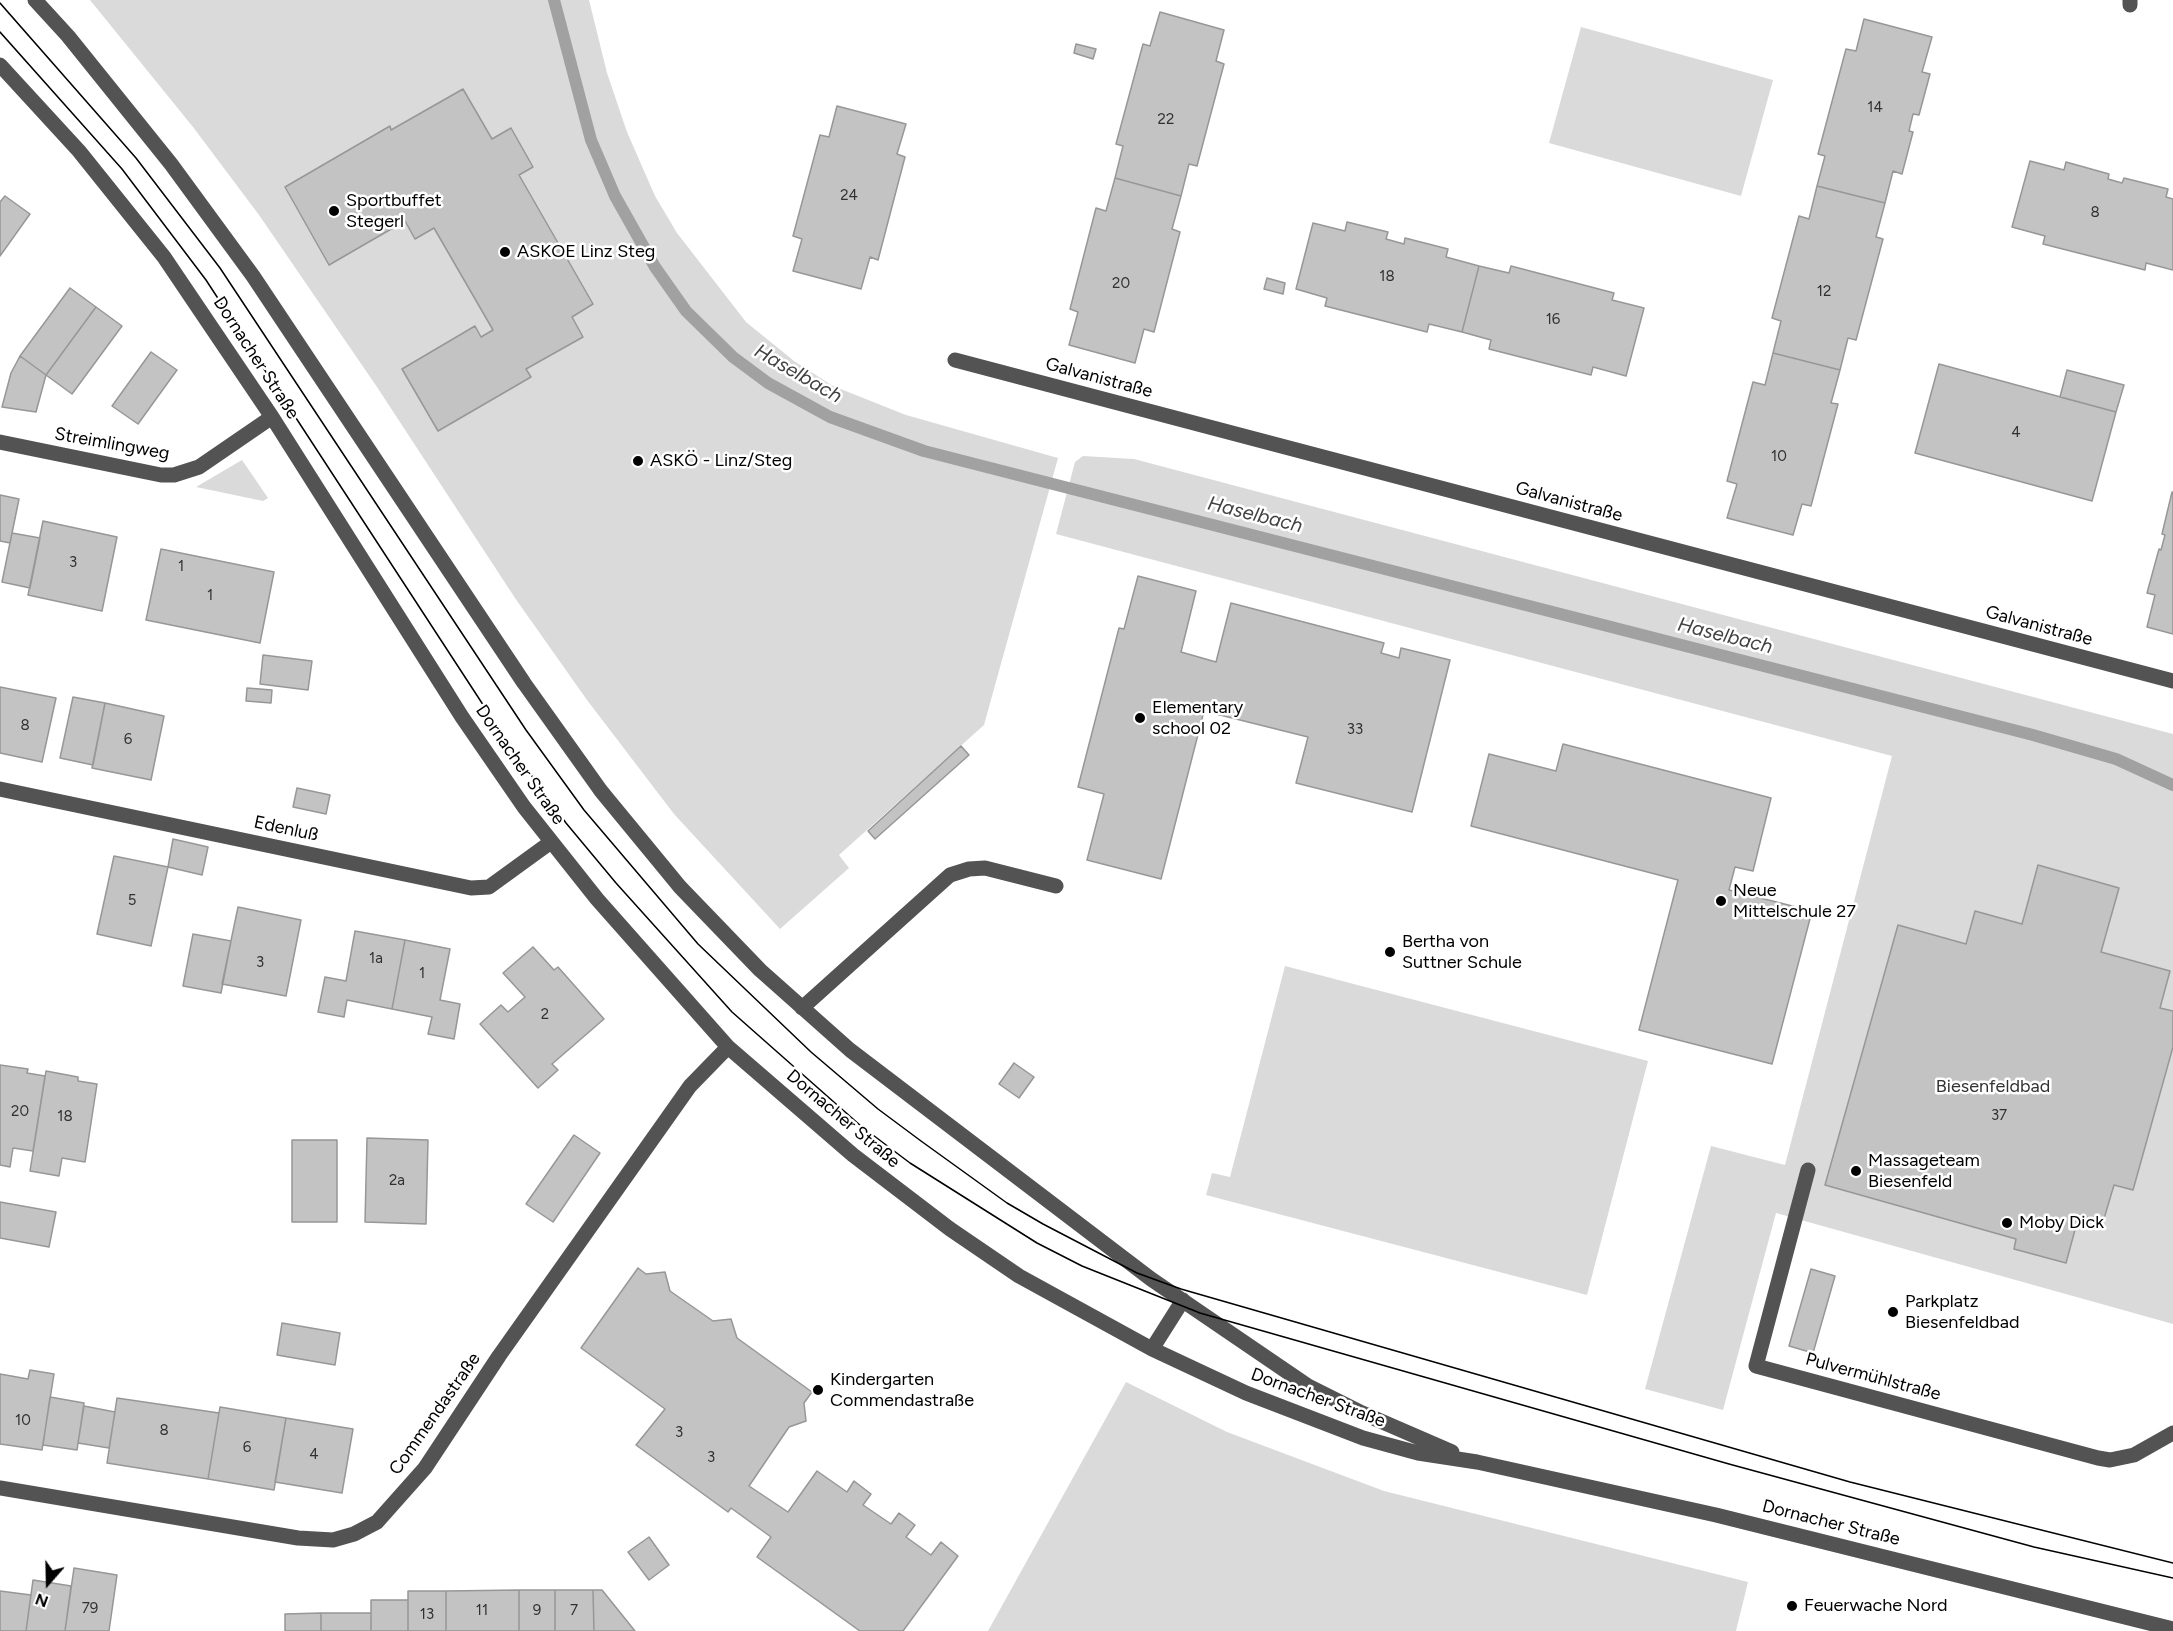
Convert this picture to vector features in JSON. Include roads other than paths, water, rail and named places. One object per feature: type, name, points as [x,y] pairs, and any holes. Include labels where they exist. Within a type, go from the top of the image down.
[{"type":"street","name":"Dornacher Straße","points":[[35,0],[68,36],[171,164],[253,276],[530,692],[601,791],[680,887],[802,1008],[936,1117],[1183,1300],[1308,1386],[1362,1413],[1477,1462]]},
{"type":"street","name":"Dornacher Straße","points":[[0,65],[41,108],[130,212],[214,328],[462,717],[550,842],[644,955],[728,1047],[853,1155],[950,1229],[1028,1282],[1152,1349],[1246,1393],[1353,1434],[1418,1453],[1477,1462],[1828,1541],[2173,1629]]},
{"type":"street","name":"Galvanistraße","points":[[955,360],[2173,681]]},
{"type":"street","name":"Streimlingweg","points":[[0,442],[161,475],[174,475],[199,467],[272,417]]},
{"type":"street","name":"Edenluß","points":[[0,789],[471,888],[489,887],[550,842]]},
{"type":"street","points":[[802,1008],[950,875],[969,869],[986,868],[1056,886]]},
{"type":"street","name":"Commendastraße","points":[[0,1488],[298,1538],[333,1540],[354,1534],[377,1522],[425,1467],[506,1347],[690,1086],[728,1047]]},
{"type":"street","name":"Pulvermühlstraße","points":[[1808,1170],[1756,1366],[2110,1460],[2134,1455],[2173,1433]]},
{"type":"street","points":[[1152,1349],[1183,1300]]},
{"type":"waterway","name":"Haselbach","points":[[554,0],[591,140],[615,196],[655,267],[686,311],[733,357],[768,383],[830,417],[924,451],[2033,735],[2116,759],[2173,785]]},
{"type":"tram line","points":[[0,3],[136,158],[220,268],[526,730],[584,810],[698,944],[811,1052],[878,1109],[1007,1203],[1137,1273],[1181,1289],[1850,1482],[2173,1563]]},
{"type":"tram line","points":[[0,32],[122,169],[206,280],[508,743],[566,823],[616,883],[732,1012],[861,1126],[910,1163],[1037,1243],[1082,1266],[1200,1313],[1729,1464],[2034,1547],[2173,1578]]},
{"type":"place","name":"Sportbuffet Stegerl","points":[[334,211]]},
{"type":"place","name":"ASKOE Linz Steg","points":[[505,252]]},
{"type":"place","name":"ASKÖ - Linz/Steg","points":[[638,461]]},
{"type":"place","name":"Elementary school 02","points":[[1140,718]]},
{"type":"place","name":"Neue Mittelschule 27","points":[[1721,901]]},
{"type":"place","name":"Bertha von Suttner Schule","points":[[1390,952]]},
{"type":"place","name":"Massageteam Biesenfeld","points":[[1856,1171]]},
{"type":"place","name":"Moby Dick","points":[[2007,1223]]},
{"type":"place","name":"Parkplatz Biesenfeldbad","points":[[1893,1312]]},
{"type":"place","name":"Kindergarten Commendastraße","points":[[818,1390]]},
{"type":"place","name":"Feuerwache Nord","points":[[1792,1606]]},
{"type":"park label","name":"Biesenfeldbad","points":[[1993,1087]]}]
